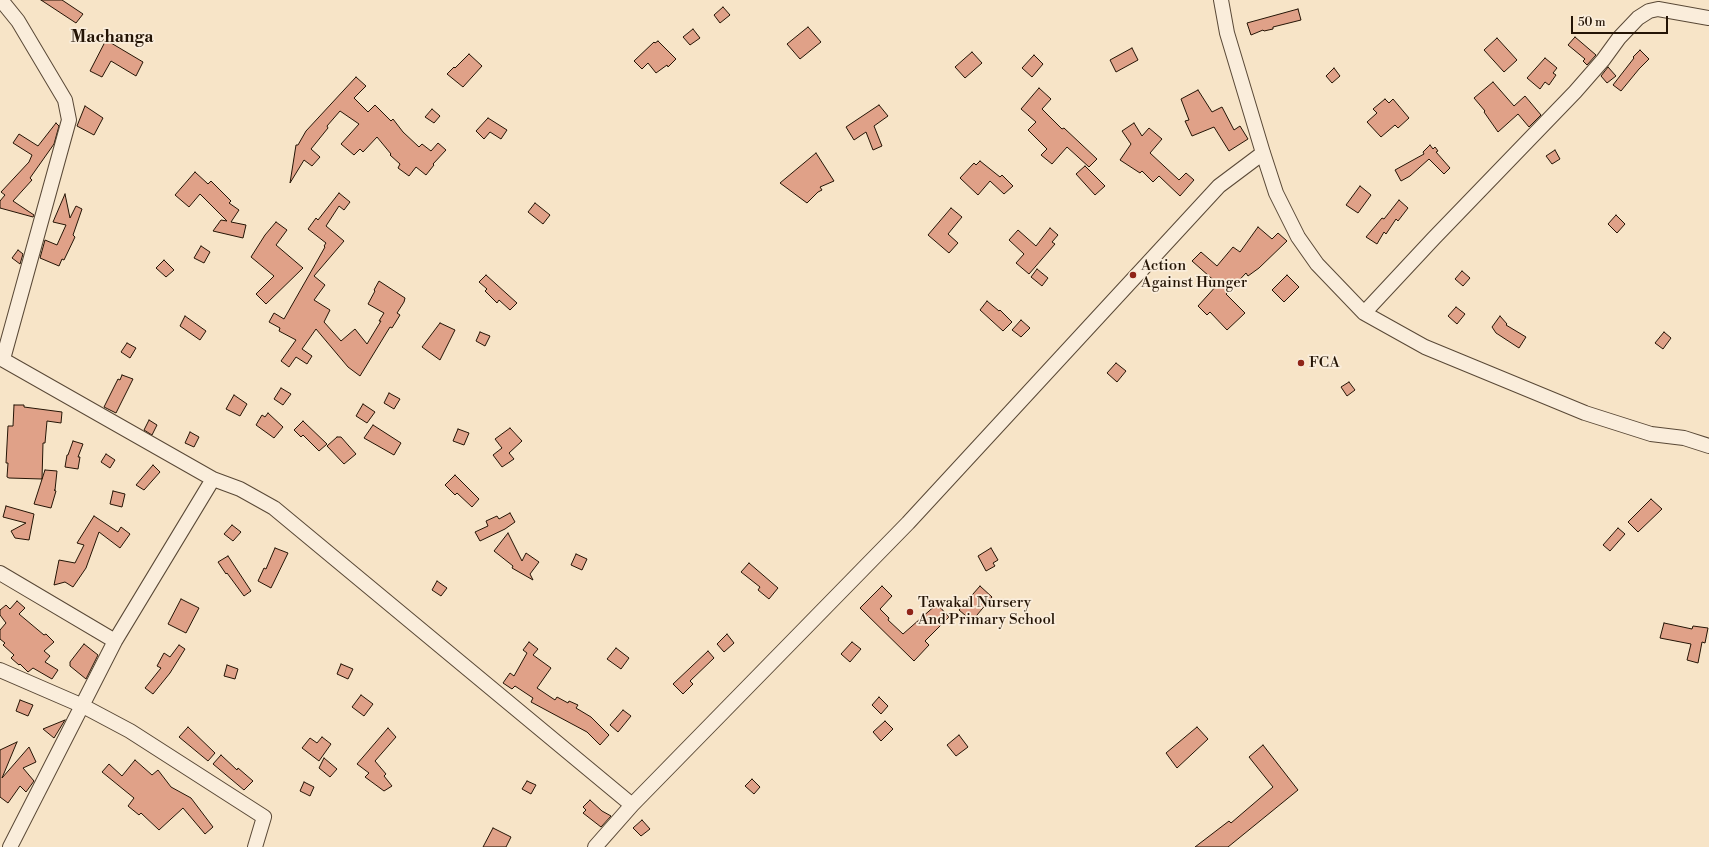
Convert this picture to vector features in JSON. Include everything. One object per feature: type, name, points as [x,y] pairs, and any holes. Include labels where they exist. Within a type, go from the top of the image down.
[{"type":"street","points":[[1,0],[18,21],[65,100],[69,120],[1,358],[213,479],[240,489],[274,508],[632,805]]},
{"type":"street","points":[[1220,1],[1227,33],[1276,193],[1298,237],[1316,264],[1364,314],[1425,348],[1585,413],[1651,434],[1684,438],[1709,446]]},
{"type":"street","points":[[1364,314],[1434,238],[1575,92],[1603,60],[1619,38],[1638,18],[1649,11],[1658,9],[1709,18]]},
{"type":"street","points":[[595,847],[632,805],[908,523],[1219,186],[1263,153]]},
{"type":"street","points":[[9,845],[116,641],[213,479]]},
{"type":"street","points":[[0,573],[116,641]]},
{"type":"street","points":[[0,670],[83,706],[130,731],[264,818],[255,847]]},
{"type":"building","points":[[41,0],[62,0],[83,14],[76,23]]},
{"type":"building","points":[[723,7],[730,15],[720,23],[714,15]]},
{"type":"building","points":[[1298,9],[1301,20],[1273,27],[1273,29],[1263,30],[1251,35],[1247,23]]},
{"type":"building","points":[[808,27],[821,42],[800,59],[787,44]]},
{"type":"building","points":[[693,29],[700,38],[690,45],[683,37]]},
{"type":"building","points":[[1575,37],[1596,55],[1587,65],[1583,61],[1585,59],[1568,45]]},
{"type":"building","points":[[1497,38],[1517,60],[1504,72],[1484,50]]},
{"type":"building","points":[[106,40],[143,62],[136,76],[111,61],[102,77],[90,71]]},
{"type":"building","points":[[658,41],[676,59],[668,67],[667,65],[656,73],[648,63],[642,69],[634,61],[654,42],[655,43]]},
{"type":"building","points":[[1132,48],[1138,60],[1116,72],[1110,60]]},
{"type":"building","points":[[1640,50],[1649,59],[1621,91],[1613,85],[1634,58],[1633,57]]},
{"type":"building","points":[[972,52],[982,63],[965,78],[955,67]]},
{"type":"building","points":[[469,54],[482,66],[463,87],[447,74]]},
{"type":"building","points":[[1034,55],[1043,64],[1032,77],[1022,68]]},
{"type":"building","points":[[1545,58],[1557,68],[1553,73],[1556,75],[1549,85],[1545,82],[1540,89],[1527,78]]},
{"type":"building","points":[[1608,67],[1616,76],[1607,83],[1601,76]]},
{"type":"building","points":[[1334,68],[1340,76],[1332,83],[1326,76]]},
{"type":"building","points":[[356,77],[366,86],[354,98],[368,112],[375,105],[391,121],[393,119],[403,132],[419,147],[422,144],[431,151],[438,143],[446,150],[433,164],[434,165],[426,175],[416,167],[409,176],[398,168],[400,164],[390,155],[391,154],[377,137],[363,152],[360,149],[354,155],[341,144],[359,124],[340,111],[327,126],[328,128],[311,149],[320,157],[312,166],[304,160],[290,183],[296,145],[298,145],[306,131]]},
{"type":"building","points":[[1493,82],[1514,106],[1525,96],[1541,115],[1529,127],[1518,114],[1498,132],[1484,112],[1485,111],[1474,98]]},
{"type":"building","points":[[1039,88],[1051,99],[1042,109],[1062,129],[1064,128],[1097,159],[1089,167],[1067,147],[1052,164],[1041,155],[1047,149],[1028,130],[1036,122],[1021,109]]},
{"type":"building","points":[[1198,90],[1212,112],[1222,107],[1234,130],[1240,126],[1248,139],[1229,151],[1214,127],[1192,136],[1185,121],[1189,120],[1181,99]]},
{"type":"building","points":[[1385,99],[1389,103],[1393,99],[1409,118],[1398,128],[1395,125],[1381,137],[1367,122],[1377,113],[1373,109]]},
{"type":"building","points":[[879,105],[888,116],[874,126],[882,146],[873,150],[866,132],[854,140],[846,127]]},
{"type":"building","points":[[85,106],[103,118],[94,135],[77,126]]},
{"type":"building","points":[[432,109],[440,116],[434,123],[425,117]]},
{"type":"building","points":[[488,118],[507,130],[501,139],[490,132],[484,139],[476,131]]},
{"type":"building","points":[[56,123],[59,126],[54,144],[30,178],[32,180],[13,201],[34,215],[33,217],[0,208],[0,201],[5,195],[1,192],[29,162],[32,155],[13,143],[19,134],[38,146]]},
{"type":"building","points":[[1134,123],[1142,136],[1149,128],[1162,139],[1150,153],[1179,180],[1186,173],[1194,180],[1180,196],[1159,176],[1153,182],[1142,171],[1140,173],[1120,160],[1131,144],[1122,131]]},
{"type":"building","points":[[1430,145],[1433,149],[1435,147],[1438,151],[1436,152],[1450,168],[1444,174],[1429,159],[1410,176],[1401,181],[1395,170],[1424,154],[1423,152]]},
{"type":"building","points":[[1555,150],[1560,159],[1552,164],[1546,156]]},
{"type":"building","points":[[816,153],[834,181],[820,187],[822,190],[807,203],[780,183]]},
{"type":"building","points":[[980,161],[1000,177],[1002,175],[1013,186],[1004,194],[990,181],[978,195],[960,178],[974,163],[976,165]]},
{"type":"building","points":[[1085,166],[1105,186],[1095,195],[1076,174]]},
{"type":"building","points":[[195,172],[208,184],[211,181],[231,201],[229,203],[239,210],[231,222],[246,225],[243,238],[213,231],[221,220],[227,221],[200,194],[189,207],[175,195]]},
{"type":"building","points":[[1360,186],[1371,195],[1358,213],[1346,205]]},
{"type":"building","points":[[339,193],[350,202],[344,210],[339,206],[326,226],[344,241],[314,276],[325,285],[314,300],[330,310],[324,322],[341,341],[355,329],[367,344],[381,321],[379,321],[384,313],[368,304],[379,281],[405,298],[397,313],[400,315],[392,328],[390,327],[360,376],[348,367],[316,329],[302,349],[312,356],[307,364],[296,357],[289,367],[281,361],[296,340],[279,331],[280,328],[269,322],[274,313],[284,319],[325,247],[324,246],[326,243],[308,229],[316,218],[318,220]]},
{"type":"building","points":[[65,194],[70,218],[76,206],[82,209],[73,235],[75,237],[64,260],[62,259],[59,266],[40,258],[45,240],[57,245],[66,225],[53,222]]},
{"type":"building","points":[[1399,200],[1408,208],[1398,221],[1396,219],[1386,234],[1384,232],[1377,244],[1366,237],[1382,218],[1384,219]]},
{"type":"building","points":[[535,203],[550,215],[543,224],[528,212]]},
{"type":"building","points":[[951,208],[962,217],[948,234],[958,243],[949,253],[928,235]]},
{"type":"building","points":[[1616,215],[1625,224],[1617,233],[1608,224]]},
{"type":"building","points":[[276,222],[287,230],[276,245],[303,268],[266,304],[256,294],[274,276],[251,257],[265,235]]},
{"type":"building","points":[[1258,227],[1272,239],[1278,233],[1287,241],[1259,268],[1248,276],[1246,273],[1226,294],[1245,313],[1227,330],[1210,312],[1207,315],[1198,306],[1218,284],[1192,261],[1201,252],[1217,266],[1233,247],[1240,252]]},
{"type":"building","points":[[1050,228],[1058,235],[1052,242],[1055,244],[1029,274],[1016,263],[1024,254],[1009,240],[1018,230],[1036,246]]},
{"type":"building","points":[[201,246],[210,252],[204,263],[194,258]]},
{"type":"building","points":[[18,250],[23,254],[20,264],[12,258]]},
{"type":"building","points":[[164,260],[174,270],[166,277],[156,268]]},
{"type":"building","points":[[1037,269],[1048,278],[1042,286],[1031,277]]},
{"type":"building","points":[[1462,271],[1470,278],[1463,286],[1455,279]]},
{"type":"building","points":[[486,275],[517,303],[510,310],[499,300],[497,303],[485,291],[487,289],[479,282]]},
{"type":"building","points":[[1287,275],[1299,287],[1284,302],[1272,290]]},
{"type":"building","points":[[987,301],[999,311],[1000,310],[1012,322],[1003,331],[980,310]]},
{"type":"building","points":[[1456,307],[1465,314],[1457,324],[1448,316]]},
{"type":"building","points":[[185,316],[206,331],[200,340],[180,326]]},
{"type":"building","points":[[1500,316],[1507,324],[1506,325],[1526,337],[1519,348],[1496,333],[1492,327]]},
{"type":"building","points":[[1021,320],[1030,328],[1021,337],[1012,330]]},
{"type":"building","points":[[440,323],[455,330],[440,360],[422,347]]},
{"type":"building","points":[[480,332],[490,336],[485,346],[476,341]]},
{"type":"building","points":[[1664,332],[1671,338],[1663,349],[1655,343]]},
{"type":"building","points":[[127,343],[136,348],[130,358],[121,352]]},
{"type":"building","points":[[1116,363],[1126,371],[1117,382],[1107,373]]},
{"type":"building","points":[[122,375],[133,379],[116,413],[104,407],[118,379],[120,380]]},
{"type":"building","points":[[1349,382],[1355,390],[1347,396],[1341,387]]},
{"type":"building","points":[[281,388],[291,394],[283,405],[274,399]]},
{"type":"building","points":[[389,393],[400,399],[394,409],[384,403]]},
{"type":"building","points":[[234,395],[247,404],[240,416],[226,409]]},
{"type":"building","points":[[363,404],[375,412],[367,423],[356,416]]},
{"type":"building","points":[[14,405],[24,405],[24,407],[62,412],[61,423],[47,421],[45,443],[43,443],[42,479],[7,477],[8,463],[6,463],[8,426],[13,426]]},
{"type":"building","points":[[268,413],[283,427],[274,438],[256,425],[262,415],[265,417]]},
{"type":"building","points":[[149,420],[157,425],[152,435],[144,430]]},
{"type":"building","points":[[303,421],[327,444],[319,451],[303,435],[301,437],[294,430]]},
{"type":"building","points":[[373,425],[401,443],[394,455],[364,438]]},
{"type":"building","points":[[510,428],[522,441],[509,453],[514,459],[502,467],[493,455],[502,448],[495,439]]},
{"type":"building","points":[[458,429],[469,433],[464,445],[453,441]]},
{"type":"building","points":[[190,432],[199,437],[194,447],[185,443]]},
{"type":"building","points":[[337,437],[341,437],[356,454],[344,464],[327,446]]},
{"type":"building","points":[[73,441],[83,444],[78,457],[80,457],[78,469],[65,467],[67,455]]},
{"type":"building","points":[[106,454],[115,460],[110,468],[101,462]]},
{"type":"building","points":[[153,465],[160,472],[144,490],[136,485]]},
{"type":"building","points":[[45,470],[57,471],[54,490],[56,491],[51,508],[34,504]]},
{"type":"building","points":[[455,475],[479,499],[472,507],[457,493],[455,495],[445,485]]},
{"type":"building","points":[[113,491],[125,494],[122,507],[110,504]]},
{"type":"building","points":[[1651,499],[1662,509],[1638,532],[1628,522]]},
{"type":"building","points":[[6,506],[34,514],[29,540],[15,538],[11,531],[26,523],[3,517]]},
{"type":"building","points":[[510,513],[515,522],[505,529],[480,541],[475,532],[488,526],[486,521],[497,516],[499,519]]},
{"type":"building","points":[[94,516],[118,532],[121,527],[130,534],[120,548],[99,532],[86,568],[73,587],[65,582],[54,585],[59,560],[75,563],[84,545],[77,543]]},
{"type":"building","points":[[232,525],[241,532],[233,541],[224,534]]},
{"type":"building","points":[[1618,528],[1625,534],[1610,551],[1603,545]]},
{"type":"building","points":[[508,533],[522,561],[526,553],[539,562],[530,574],[533,580],[512,568],[513,566],[494,551]]},
{"type":"building","points":[[275,548],[288,553],[271,588],[258,581],[264,568],[266,569]]},
{"type":"building","points":[[991,548],[998,560],[993,563],[995,566],[986,571],[978,556]]},
{"type":"building","points":[[576,554],[587,559],[582,570],[571,565]]},
{"type":"building","points":[[228,556],[251,591],[244,596],[218,562]]},
{"type":"building","points":[[749,563],[778,588],[769,599],[758,590],[760,587],[741,572]]},
{"type":"building","points":[[437,581],[447,588],[441,596],[432,590]]},
{"type":"building","points":[[882,586],[892,596],[880,609],[889,618],[888,620],[903,634],[937,604],[949,617],[925,641],[929,645],[914,661],[860,608]]},
{"type":"building","points":[[980,586],[992,597],[972,621],[959,610]]},
{"type":"building","points":[[181,599],[199,608],[186,633],[168,624]]},
{"type":"building","points":[[17,601],[25,608],[19,614],[44,635],[46,634],[54,642],[44,651],[50,656],[45,662],[58,670],[52,679],[33,668],[28,672],[11,658],[14,655],[3,645],[5,643],[0,639],[0,630],[6,623],[0,615],[0,610],[6,605],[10,609]]},
{"type":"building","points":[[1664,623],[1692,629],[1693,626],[1708,628],[1705,643],[1702,642],[1698,663],[1687,660],[1691,644],[1660,638]]},
{"type":"building","points":[[727,634],[734,643],[724,652],[717,644]]},
{"type":"building","points":[[529,642],[538,649],[533,655],[551,668],[537,688],[555,700],[557,697],[568,703],[569,701],[578,705],[576,708],[591,717],[609,735],[600,745],[587,732],[531,702],[533,698],[515,686],[512,689],[503,683],[510,673],[514,676],[527,653],[523,650]]},
{"type":"building","points":[[852,642],[861,649],[850,662],[841,654]]},
{"type":"building","points":[[84,644],[98,655],[86,679],[70,666],[70,662]]},
{"type":"building","points":[[179,645],[185,649],[170,673],[153,694],[145,688],[161,668],[157,666],[164,653],[170,657]]},
{"type":"building","points":[[616,648],[629,658],[621,669],[607,659]]},
{"type":"building","points":[[708,651],[714,658],[690,681],[693,684],[683,694],[673,684]]},
{"type":"building","points":[[341,664],[353,669],[348,679],[337,674]]},
{"type":"building","points":[[227,665],[238,669],[235,679],[224,676]]},
{"type":"building","points":[[361,695],[373,704],[364,716],[352,707]]},
{"type":"building","points":[[879,697],[888,706],[881,714],[872,705]]},
{"type":"building","points":[[20,700],[33,705],[28,716],[16,711]]},
{"type":"building","points":[[623,710],[631,716],[618,732],[610,725]]},
{"type":"building","points":[[65,720],[54,738],[43,729]]},
{"type":"building","points":[[885,721],[893,729],[881,741],[873,732]]},
{"type":"building","points":[[188,727],[215,753],[208,761],[179,737]]},
{"type":"building","points":[[1197,727],[1208,739],[1177,768],[1166,753]]},
{"type":"building","points":[[388,728],[396,737],[375,761],[386,774],[384,776],[392,786],[384,791],[365,777],[369,773],[357,764]]},
{"type":"building","points":[[959,735],[968,747],[956,756],[947,745]]},
{"type":"building","points":[[322,737],[331,744],[319,761],[302,748],[310,738],[317,743]]},
{"type":"building","points":[[17,742],[2,778],[29,747],[36,762],[23,768],[34,781],[26,792],[20,786],[8,803],[0,797],[0,750]]},
{"type":"building","points":[[1263,745],[1298,790],[1228,847],[1195,847],[1229,821],[1231,823],[1273,787],[1249,757]]},
{"type":"building","points":[[221,755],[237,770],[238,768],[253,781],[244,790],[213,764]]},
{"type":"building","points":[[324,758],[337,769],[330,777],[319,768]]},
{"type":"building","points":[[135,760],[152,775],[158,770],[171,787],[191,798],[213,827],[205,834],[183,808],[159,830],[141,813],[139,815],[128,806],[134,798],[102,772],[109,764],[122,776]]},
{"type":"building","points":[[752,779],[760,787],[754,794],[745,786]]},
{"type":"building","points":[[527,781],[536,785],[531,794],[522,789]]},
{"type":"building","points":[[304,782],[314,787],[310,796],[300,791]]},
{"type":"building","points":[[590,800],[602,811],[611,816],[601,827],[583,813],[586,810],[583,807]]},
{"type":"building","points":[[642,820],[650,829],[641,836],[633,828]]},
{"type":"building","points":[[493,828],[511,837],[506,847],[483,847]]},
{"type":"place","name":"Action Against Hunger","points":[[1133,275]]},
{"type":"place","name":"FCA","points":[[1301,363]]},
{"type":"place","name":"Tawakal Nursery And Primary School","points":[[910,612]]},
{"type":"district","name":"Machanga","points":[[112,38]]}]
